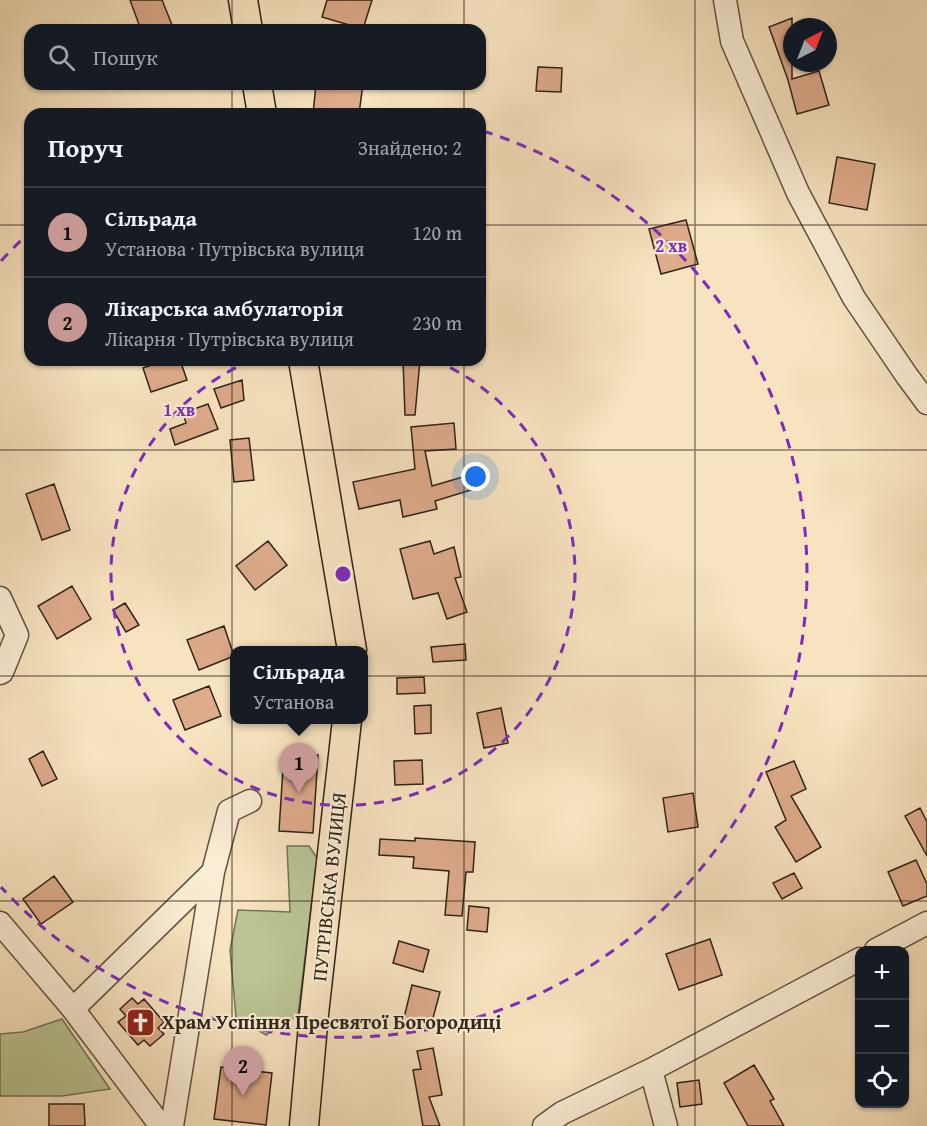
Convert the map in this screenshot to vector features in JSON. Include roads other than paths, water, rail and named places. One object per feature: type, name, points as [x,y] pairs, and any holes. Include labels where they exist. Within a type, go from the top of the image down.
[{"type":"main road","points":[[243,0],[247,24]]},
{"type":"main road","points":[[258,90],[261,108]]},
{"type":"main road","points":[[304,366],[351,646]]},
{"type":"main road","name":"ПУТРІВСЬКА ВУЛИЦЯ","points":[[303,1126],[347,724]]},
{"type":"street","points":[[725,0],[732,41],[798,193],[854,298],[927,403]]},
{"type":"street","points":[[0,598],[17,635],[0,673]]},
{"type":"street","points":[[172,1126],[213,872],[229,811],[250,801]]},
{"type":"street","points":[[73,1009],[213,872]]},
{"type":"street","points":[[0,923],[73,1009],[161,1126]]},
{"type":"street","points":[[885,946],[927,923]]},
{"type":"street","points":[[544,1126],[562,1113],[651,1070],[855,962]]},
{"type":"street","points":[[651,1070],[666,1126]]},
{"type":"place","name":"Сільрада","points":[[299,793]]},
{"type":"place","name":"Храм Успіння Пресвятої Богородиці","points":[[141,1022]]},
{"type":"place","name":"Лікарська амбулаторія","points":[[243,1096]]}]
